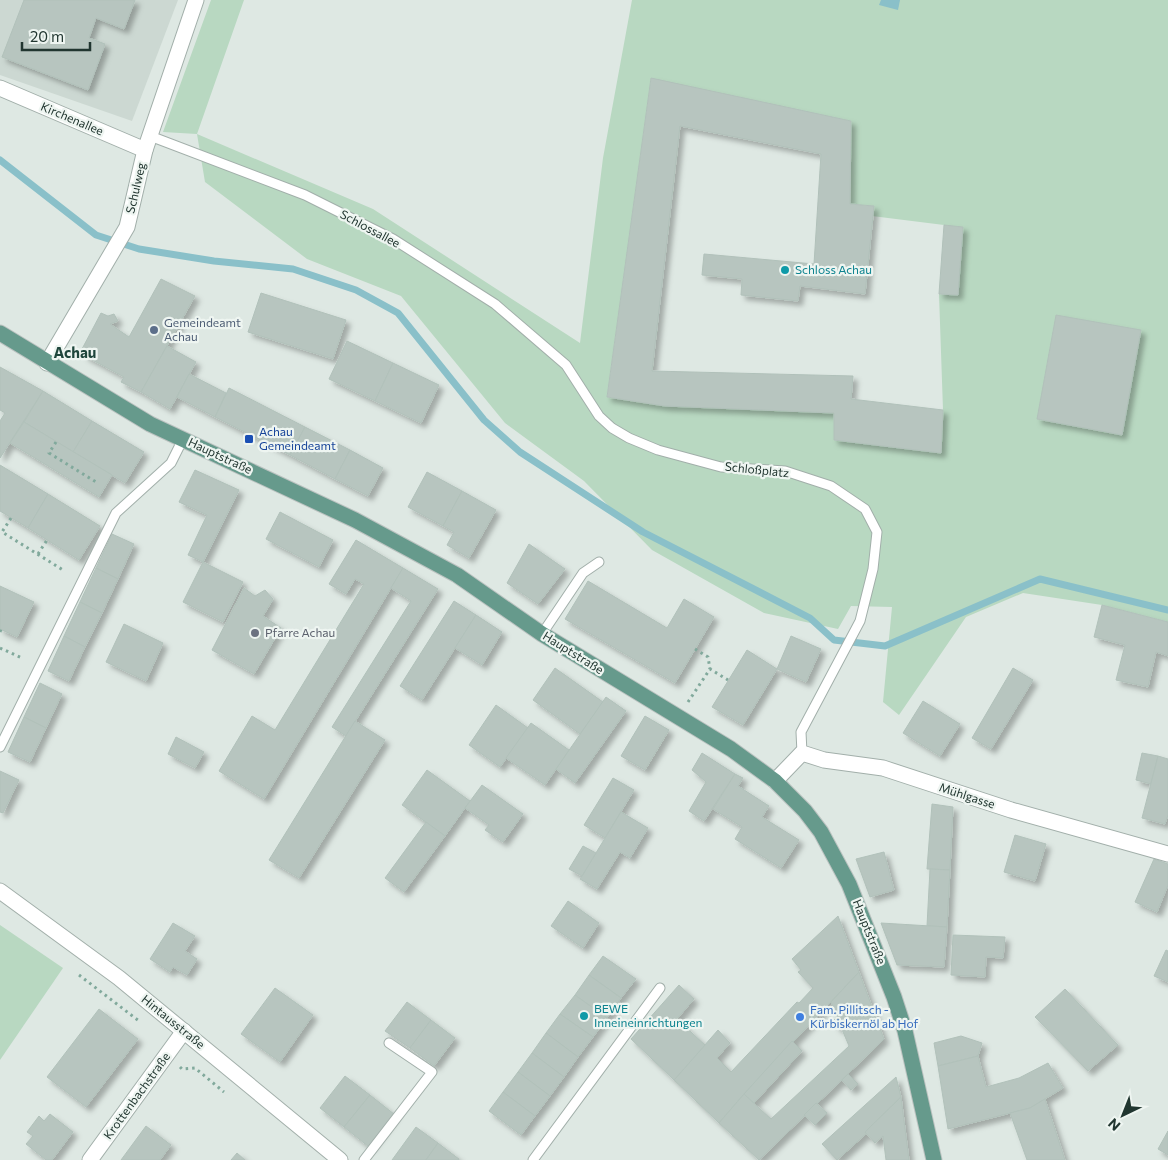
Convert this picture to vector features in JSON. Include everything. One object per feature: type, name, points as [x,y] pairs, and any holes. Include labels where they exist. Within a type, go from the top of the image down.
[{"type":"main road","name":"Hauptstraße","points":[[0,333],[150,424],[355,520],[457,575],[542,634],[679,718],[758,768],[775,781],[795,800],[821,832],[849,884],[894,997],[905,1032],[934,1160]]},
{"type":"street","name":"Schulweg","points":[[47,363],[127,227],[147,143],[196,0]]},
{"type":"street","name":"Kirchenallee","points":[[0,88],[147,143]]},
{"type":"street","points":[[775,781],[802,753]]},
{"type":"street","name":"Mühlgasse","points":[[802,753],[824,760],[883,768],[1011,810],[1168,854]]},
{"type":"street","name":"Hintausstraße","points":[[0,891],[111,972],[340,1160]]},
{"type":"street","name":"Krottenbachstraße","points":[[90,1160],[184,1031]]},
{"type":"lane","name":"Schlossallee","points":[[147,143],[305,195],[393,239],[494,304],[566,365]]},
{"type":"lane","name":"Schloßplatz","points":[[566,365],[599,416],[612,428],[629,438],[658,450],[721,467],[785,471],[830,486],[865,509],[877,532],[873,569],[860,621],[837,668],[801,732],[802,753]]},
{"type":"lane","points":[[0,747],[116,513],[171,463],[183,439]]},
{"type":"lane","points":[[542,634],[583,573],[599,562]]},
{"type":"lane","points":[[532,1160],[660,988]]},
{"type":"lane","points":[[364,1160],[432,1072],[389,1042]]},
{"type":"path","points":[[56,442],[49,453],[96,482]]},
{"type":"path","points":[[10,518],[2,532],[63,570]]},
{"type":"path","points":[[38,554],[47,540]]},
{"type":"path","points":[[0,648],[22,658]]},
{"type":"path","points":[[679,718],[710,669],[708,657],[695,649]]},
{"type":"path","points":[[710,669],[728,680]]},
{"type":"shaded area","points":[[0,0],[178,0],[132,121],[0,75]]},
{"type":"green space","points":[[211,0],[244,0],[197,134],[163,132]]},
{"type":"green space","points":[[632,0],[1168,0],[1168,622],[1102,605],[1023,593],[966,617],[899,715],[883,702],[892,607],[851,606],[838,629],[764,613],[652,550],[584,481],[505,423],[401,296],[307,259],[205,182],[197,134],[373,209],[580,343],[603,158]],"holes":[[[651,79],[851,121],[850,204],[873,206],[872,216],[944,225],[957,295],[939,294],[943,410],[941,453],[834,440],[834,413],[665,406],[607,397]]]},
{"type":"green space","points":[[0,925],[63,968],[0,1060]]},
{"type":"water","points":[[881,0],[900,0],[898,10],[879,5]]},
{"type":"building","points":[[24,0],[135,0],[124,29],[96,18],[89,38],[105,44],[88,90],[2,57]]},
{"type":"building","name":"Schloss Achau","points":[[651,78],[851,121],[850,204],[874,206],[865,294],[800,286],[798,301],[741,295],[742,279],[702,275],[704,254],[814,264],[821,154],[680,126],[652,371],[853,376],[851,399],[943,410],[941,453],[834,440],[834,413],[665,406],[607,397]]},
{"type":"building","points":[[944,225],[963,227],[958,295],[939,294]]},
{"type":"building","name":"Gemeindeamt Achau","points":[[161,279],[195,296],[141,392],[121,382],[124,377],[85,356],[82,349],[101,313],[108,316],[114,314],[118,321],[110,324],[129,337]]},
{"type":"building","points":[[261,293],[346,320],[333,359],[248,332]]},
{"type":"building","points":[[1056,315],[1141,330],[1122,435],[1037,419]]},
{"type":"building","points":[[347,341],[393,363],[375,401],[329,379]]},
{"type":"building","points":[[167,346],[196,362],[170,409],[141,392]]},
{"type":"building","points":[[393,363],[439,385],[421,423],[375,401]]},
{"type":"building","points":[[0,367],[43,391],[0,458],[0,421],[5,413],[0,410]]},
{"type":"building","points":[[189,374],[226,393],[215,417],[177,397]]},
{"type":"building","points":[[229,388],[305,427],[290,455],[215,417]]},
{"type":"building","points":[[43,391],[92,421],[73,452],[24,422]]},
{"type":"building","points":[[92,421],[144,452],[125,483],[73,452]]},
{"type":"building","points":[[24,422],[112,475],[99,497],[10,443]]},
{"type":"building","points":[[305,427],[350,450],[335,479],[290,455]]},
{"type":"building","points":[[350,450],[383,468],[368,496],[335,479]]},
{"type":"building","points":[[0,465],[48,494],[28,528],[0,511]]},
{"type":"building","points":[[195,470],[239,490],[203,562],[188,555],[207,515],[179,502]]},
{"type":"building","points":[[427,472],[462,491],[443,526],[408,507]]},
{"type":"building","points":[[462,491],[496,510],[469,558],[447,545],[454,532],[443,526]]},
{"type":"building","points":[[48,494],[100,526],[79,560],[28,528]]},
{"type":"building","points":[[280,512],[333,540],[319,567],[266,539]]},
{"type":"building","points":[[112,534],[134,544],[118,579],[96,568]]},
{"type":"building","points":[[356,540],[403,568],[264,799],[219,771],[252,716],[275,730],[364,584],[355,579],[346,594],[329,584]]},
{"type":"building","points":[[529,544],[565,569],[538,604],[507,583]]},
{"type":"building","points":[[203,562],[243,582],[223,622],[183,602]]},
{"type":"building","points":[[96,568],[118,579],[102,613],[80,602]]},
{"type":"building","points":[[403,568],[438,589],[346,736],[332,727],[411,601],[391,588]]},
{"type":"building","points":[[588,581],[667,628],[684,599],[714,617],[675,683],[565,619]]},
{"type":"building","points":[[0,586],[34,602],[17,637],[0,629]]},
{"type":"building","points":[[244,588],[255,596],[265,590],[273,599],[263,616],[281,628],[254,674],[212,650]]},
{"type":"building","points":[[454,601],[476,615],[422,700],[400,686]]},
{"type":"building","points":[[80,602],[102,613],[85,647],[64,636]]},
{"type":"building","points":[[1102,605],[1168,622],[1168,656],[1156,652],[1148,687],[1116,680],[1125,645],[1094,637]]},
{"type":"building","points":[[476,615],[502,632],[482,665],[455,648]]},
{"type":"building","points":[[124,624],[163,643],[146,681],[106,662]]},
{"type":"building","points":[[64,636],[85,647],[69,681],[48,671]]},
{"type":"building","points":[[791,636],[821,649],[806,682],[777,669]]},
{"type":"building","points":[[747,650],[777,669],[743,725],[712,707]]},
{"type":"building","points":[[555,668],[603,702],[580,734],[533,700]]},
{"type":"building","points":[[1013,668],[1033,680],[991,749],[972,738]]},
{"type":"building","points":[[40,683],[62,694],[46,728],[24,717]]},
{"type":"building","points":[[606,697],[626,711],[575,783],[556,769]]},
{"type":"building","points":[[923,701],[960,724],[940,756],[903,733]]},
{"type":"building","points":[[496,705],[528,728],[500,767],[469,745]]},
{"type":"building","points":[[645,716],[669,730],[645,770],[621,756]]},
{"type":"building","points":[[24,717],[46,728],[30,762],[8,752]]},
{"type":"building","points":[[355,721],[385,740],[299,878],[269,860]]},
{"type":"building","points":[[531,723],[569,750],[545,785],[506,758]]},
{"type":"building","points":[[176,737],[204,752],[195,768],[168,754]]},
{"type":"building","points":[[702,753],[735,774],[704,821],[689,811],[706,782],[692,770]]},
{"type":"building","points":[[1142,753],[1158,756],[1151,784],[1136,780]]},
{"type":"building","points":[[1158,756],[1168,759],[1168,815],[1165,824],[1142,818]]},
{"type":"building","points":[[427,770],[470,801],[445,836],[402,805]]},
{"type":"building","points":[[0,771],[19,780],[3,813],[0,812]]},
{"type":"building","points":[[735,774],[743,778],[738,786],[769,806],[762,817],[799,840],[781,868],[735,839],[742,827],[713,809]]},
{"type":"building","points":[[613,778],[634,790],[605,838],[584,825]]},
{"type":"building","points":[[482,785],[523,814],[503,842],[485,830],[489,825],[465,808]]},
{"type":"building","points":[[932,804],[953,807],[950,870],[927,869]]},
{"type":"building","points":[[621,812],[648,828],[630,858],[620,852],[597,889],[580,879]]},
{"type":"building","points":[[426,822],[445,836],[404,892],[385,878]]},
{"type":"building","points":[[1015,835],[1046,844],[1035,881],[1004,872]]},
{"type":"building","points":[[583,846],[596,853],[582,876],[569,869]]},
{"type":"building","points":[[884,852],[894,890],[870,897],[856,859]]},
{"type":"building","points":[[1154,859],[1168,864],[1168,885],[1157,912],[1135,902]]},
{"type":"building","points":[[930,869],[950,870],[947,927],[927,926]]},
{"type":"building","points":[[568,901],[599,923],[583,948],[551,926]]},
{"type":"building","name":"Fam. Pillitsch - Kürbiskernöl ab Hof","points":[[838,916],[859,972],[719,1123],[674,1080],[718,1030],[730,1043],[717,1058],[731,1072],[797,1002],[799,1003],[813,988],[798,972],[801,970],[792,959]]},
{"type":"building","points":[[173,923],[195,936],[185,951],[197,959],[187,975],[173,967],[170,972],[150,959]]},
{"type":"building","points":[[881,923],[947,927],[944,967],[897,965]]},
{"type":"building","points":[[953,935],[1005,937],[1003,958],[986,957],[985,977],[951,975]]},
{"type":"building","points":[[1166,950],[1168,951],[1168,982],[1154,976]]},
{"type":"building","points":[[603,956],[636,979],[621,998],[589,975]]},
{"type":"building","points":[[859,972],[884,1039],[759,1160],[719,1123],[744,1094],[771,1119],[849,1046],[841,1027],[837,1028],[834,1020],[838,1018],[831,1002]]},
{"type":"building","points":[[589,975],[621,998],[607,1018],[575,995]]},
{"type":"building","points":[[679,985],[694,999],[677,1019],[705,1045],[674,1080],[631,1039]]},
{"type":"building","points":[[275,988],[313,1015],[280,1062],[241,1034]]},
{"type":"building","points":[[1065,989],[1118,1045],[1088,1071],[1035,1017]]},
{"type":"building","name":"BEWE Inneineinrichtungen","points":[[575,995],[607,1018],[593,1037],[560,1014]]},
{"type":"building","points":[[407,1002],[431,1020],[410,1048],[385,1031]]},
{"type":"building","points":[[99,1009],[138,1039],[86,1107],[47,1077]]},
{"type":"building","points":[[560,1014],[593,1037],[578,1057],[546,1033]]},
{"type":"building","points":[[431,1020],[455,1038],[434,1066],[410,1048]]},
{"type":"building","points":[[546,1033],[578,1057],[564,1077],[532,1053]]},
{"type":"building","points":[[961,1036],[982,1043],[978,1056],[938,1066],[934,1043]]},
{"type":"building","points":[[792,1041],[802,1051],[754,1103],[744,1094]]},
{"type":"building","points":[[532,1053],[564,1077],[550,1096],[518,1072]]},
{"type":"building","points":[[978,1056],[986,1087],[1019,1078],[1048,1063],[1063,1088],[1030,1108],[948,1129],[938,1066]]},
{"type":"building","points":[[518,1072],[550,1096],[535,1116],[503,1092]]},
{"type":"building","points":[[848,1074],[858,1084],[851,1090],[842,1080]]},
{"type":"building","points":[[345,1076],[370,1095],[344,1127],[320,1108]]},
{"type":"building","points":[[896,1077],[901,1097],[865,1132],[867,1133],[837,1160],[822,1144]]},
{"type":"building","points":[[503,1092],[535,1116],[521,1135],[489,1111]]},
{"type":"building","points":[[370,1095],[394,1114],[369,1147],[344,1127]]},
{"type":"building","points":[[901,1097],[909,1160],[886,1160],[883,1136],[875,1143],[865,1132]]},
{"type":"building","points":[[1045,1099],[1065,1160],[1027,1160],[1010,1113],[1030,1108]]},
{"type":"building","points":[[816,1103],[827,1113],[815,1125],[804,1115]]},
{"type":"building","points":[[50,1114],[73,1132],[52,1160],[46,1160],[26,1144],[33,1136],[27,1132],[39,1116],[44,1121]]},
{"type":"building","points":[[146,1126],[171,1145],[160,1160],[121,1160]]},
{"type":"building","points":[[416,1127],[438,1143],[426,1160],[392,1160]]},
{"type":"building","points":[[1168,1131],[1168,1155],[1158,1149]]},
{"type":"building","points":[[438,1143],[459,1159],[459,1160],[426,1160]]},
{"type":"building","points":[[237,1153],[245,1160],[231,1160]]},
{"type":"waterway","points":[[0,160],[96,235],[139,249],[214,261],[293,269],[356,290],[398,313],[484,420],[520,452],[643,532],[810,618],[834,640],[885,646],[1040,579],[1168,610]]},
{"type":"place","name":"Schloss Achau","points":[[785,270]]},
{"type":"place","name":"Gemeindeamt Achau","points":[[154,330]]},
{"type":"place","name":"Achau Gemeindeamt","points":[[249,439]]},
{"type":"place","name":"Pfarre Achau","points":[[255,633]]},
{"type":"place","name":"BEWE Inneineinrichtungen","points":[[584,1016]]},
{"type":"place","name":"Fam. Pillitsch - Kürbiskernöl ab Hof","points":[[800,1017]]},
{"type":"district","name":"Achau","points":[[75,353]]}]
